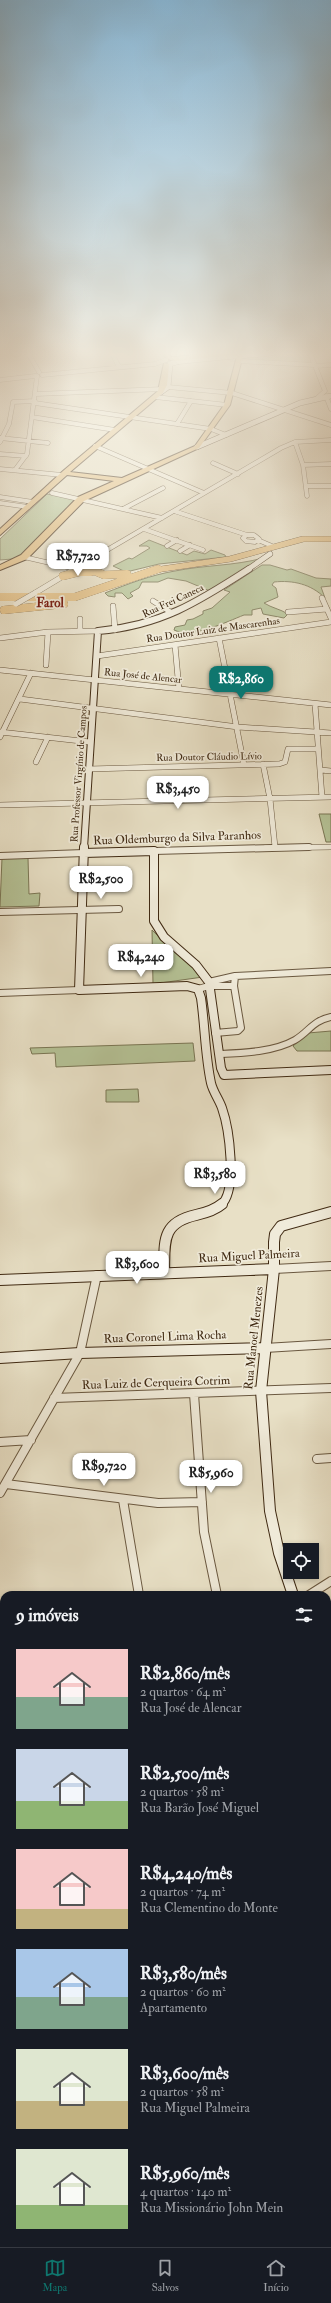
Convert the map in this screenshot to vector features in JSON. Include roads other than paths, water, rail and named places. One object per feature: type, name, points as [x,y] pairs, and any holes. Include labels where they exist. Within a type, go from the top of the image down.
[{"type":"highway","points":[[0,533],[82,458]]},
{"type":"highway","points":[[0,568],[24,557],[81,499],[104,484],[121,480],[172,458]]},
{"type":"highway","points":[[62,475],[96,479],[104,484],[121,480]]},
{"type":"main road","points":[[0,598],[76,597],[153,570],[230,559],[285,543],[308,539],[331,539]]},
{"type":"main road","points":[[270,554],[272,548],[285,543]]},
{"type":"main road","points":[[2,611],[18,605],[60,604],[94,595],[164,571],[233,562],[270,554],[304,544],[331,545]]},
{"type":"main road","points":[[80,566],[87,567],[102,574],[117,576],[157,566],[188,564]]},
{"type":"main road","points":[[76,597],[100,583],[100,577],[80,566]]},
{"type":"main road","points":[[63,576],[79,572],[91,572]]},
{"type":"main road","points":[[0,598],[60,601],[94,595]]},
{"type":"street","points":[[15,470],[25,458]]},
{"type":"street","points":[[122,458],[204,493]]},
{"type":"street","points":[[18,605],[63,576],[265,458]]},
{"type":"street","points":[[300,458],[307,496]]},
{"type":"street","points":[[214,463],[238,474]]},
{"type":"street","points":[[302,465],[331,464]]},
{"type":"street","points":[[0,469],[62,475]]},
{"type":"street","points":[[306,486],[331,486]]},
{"type":"street","points":[[123,509],[164,488]]},
{"type":"street","points":[[52,493],[162,518]]},
{"type":"street","points":[[0,497],[31,505]]},
{"type":"street","points":[[0,503],[31,505]]},
{"type":"street","points":[[174,511],[247,535],[256,536],[258,540],[272,546]]},
{"type":"street","points":[[144,529],[204,550]]},
{"type":"street","points":[[247,535],[243,539],[251,542],[258,540]]},
{"type":"street","points":[[168,546],[177,540]]},
{"type":"street","points":[[251,542],[254,546],[254,552]]},
{"type":"street","points":[[180,551],[190,545]]},
{"type":"street","name":"Rua Frei Caneca","points":[[0,638],[48,632],[98,631],[136,627],[172,613],[208,594],[270,554]]},
{"type":"street","points":[[24,557],[80,566]]},
{"type":"street","points":[[322,598],[331,618]]},
{"type":"street","points":[[153,601],[172,613]]},
{"type":"street","points":[[113,606],[115,630]]},
{"type":"street","points":[[288,612],[327,609]]},
{"type":"street","points":[[80,619],[80,631]]},
{"type":"street","name":"Rua Doutor Luiz de Mascarenhas","points":[[97,656],[331,622]]},
{"type":"street","name":"Rua Professor Virgínio de Campos","points":[[79,990],[84,853],[98,631]]},
{"type":"street","points":[[46,665],[48,632]]},
{"type":"street","points":[[219,638],[232,695],[244,765]]},
{"type":"street","points":[[175,645],[179,689]]},
{"type":"street","name":"Rua José de Alencar","points":[[0,670],[331,706]]},
{"type":"street","points":[[31,673],[20,699],[1,734],[48,737],[90,742]]},
{"type":"street","points":[[20,699],[238,727],[331,733]]},
{"type":"street","points":[[315,704],[322,797]]},
{"type":"street","points":[[36,762],[48,737]]},
{"type":"street","name":"Rua Doutor Cláudio Lívio","points":[[89,769],[263,764],[285,762],[286,751],[289,749],[318,749]]},
{"type":"street","points":[[263,764],[270,799],[275,847]]},
{"type":"street","points":[[321,770],[331,771]]},
{"type":"street","points":[[0,805],[331,797]]},
{"type":"street","name":"Rua Oldemburgo da Silva Paranhos","points":[[0,856],[331,846]]},
{"type":"street","points":[[154,851],[154,921],[156,926],[199,966],[209,984],[215,1033],[221,1068],[224,1075],[231,1076],[331,1070]]},
{"type":"street","points":[[0,912],[119,909]]},
{"type":"street","points":[[0,993],[187,986],[198,989],[235,976],[331,970]]},
{"type":"street","points":[[215,1033],[236,1031],[242,1028],[234,986],[235,976]]},
{"type":"street","points":[[209,984],[234,986]]},
{"type":"street","points":[[164,1273],[165,1247],[170,1228],[180,1220],[212,1211],[220,1206],[228,1195],[229,1142],[222,1108],[212,1082],[201,998],[198,989]]},
{"type":"street","points":[[219,1054],[242,1053],[290,1042],[316,1020],[331,1017]]},
{"type":"street","name":"Rua Manoel Menezes","points":[[292,1591],[279,1553],[270,1511],[261,1391],[274,1269],[275,1234],[281,1226],[331,1212]]},
{"type":"street","name":"Rua Miguel Palmeira","points":[[0,1280],[331,1266]]},
{"type":"street","points":[[0,1493],[80,1353],[96,1275]]},
{"type":"street","name":"Rua Coronel Lima Rocha","points":[[0,1358],[80,1353],[265,1348],[331,1344]]},
{"type":"street","name":"Rua Luiz de Cerqueira Cotrim","points":[[54,1398],[331,1388]]},
{"type":"street","points":[[194,1394],[204,1532],[216,1591]]},
{"type":"street","points":[[0,1442],[30,1440]]},
{"type":"street","points":[[317,1459],[331,1458]]},
{"type":"street","points":[[6,1484],[123,1500],[158,1503],[202,1502]]},
{"type":"street","points":[[123,1500],[138,1591]]},
{"type":"street","points":[[315,1591],[331,1581]]},
{"type":"district","name":"Farol","points":[[50,603]]}]
